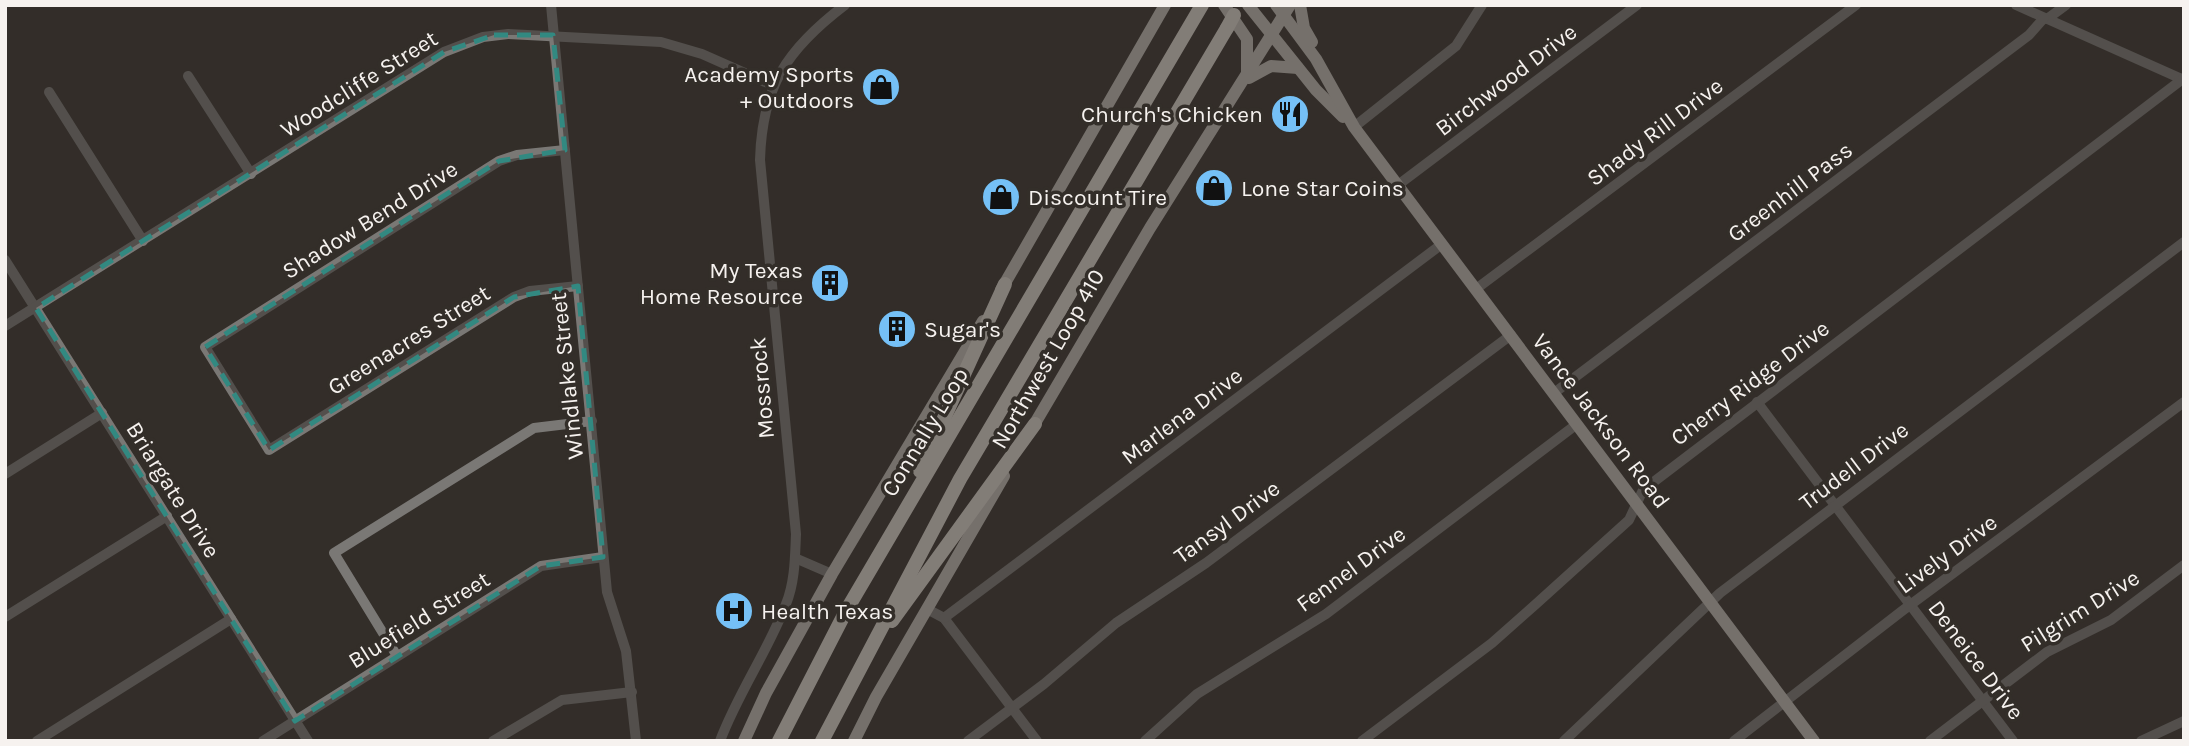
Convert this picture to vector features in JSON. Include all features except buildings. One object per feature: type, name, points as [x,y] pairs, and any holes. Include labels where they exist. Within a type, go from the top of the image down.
[{"type":"highway","name":"Connally Loop","points":[[779,741],[824,649],[1202,5]]},
{"type":"highway","points":[[822,741],[960,479],[1233,12]]},
{"type":"highway","points":[[898,522],[1005,284]]},
{"type":"highway","points":[[859,668],[1035,424]]},
{"type":"main road","points":[[744,741],[766,693],[832,574],[1005,284],[1166,5]]},
{"type":"main road","name":"Vance Jackson Road","points":[[1248,5],[1271,37],[1354,127],[1814,741]]},
{"type":"main road","name":"Vance Jackson Road","points":[[1276,5],[1287,11],[1354,127]]},
{"type":"main road","points":[[1300,5],[1304,28],[1317,59]]},
{"type":"main road","name":"Northwest Loop 410","points":[[854,741],[927,609],[1150,228],[1287,11]]},
{"type":"main road","points":[[1233,12],[1247,39],[1250,58],[1245,79]]},
{"type":"main road","points":[[1245,79],[1271,66],[1298,68]]},
{"type":"street","name":"Windlake Street","points":[[551,5],[607,592],[626,651],[636,741]]},
{"type":"street","name":"Mossrock","points":[[720,741],[738,697],[786,603],[795,558],[796,534],[760,160],[763,117],[772,85],[799,46],[845,5]]},
{"type":"street","points":[[1354,127],[1456,46],[1482,5]]},
{"type":"street","name":"Birchwood Drive","points":[[1398,186],[1637,5]]},
{"type":"street","name":"Shady Rill Drive","points":[[1476,289],[1856,5]]},
{"type":"street","points":[[2017,5],[2183,79]]},
{"type":"street","name":"Greenhill Pass","points":[[1554,393],[2066,5]]},
{"type":"street","name":"Woodcliffe Street","points":[[5,326],[456,46],[494,35],[553,35],[661,42],[702,54],[772,85]]},
{"type":"street","points":[[188,76],[251,174]]},
{"type":"street","name":"Cherry Ridge Drive","points":[[1362,741],[1492,643],[1629,520],[1643,490],[2183,79]]},
{"type":"street","points":[[49,92],[144,241]]},
{"type":"street","name":"Shadow Bend Drive","points":[[269,450],[205,346],[499,161],[517,155],[565,150]]},
{"type":"street","name":"Trudell Drive","points":[[1564,741],[1711,603],[1834,505],[2184,242]]},
{"type":"street","name":"Marlena Drive","points":[[944,618],[1442,244]]},
{"type":"street","name":"Briargate Drive","points":[[5,260],[308,741]]},
{"type":"street","name":"Greenacres Street","points":[[269,450],[513,297],[530,291],[578,286]]},
{"type":"street","name":"Tansyl Drive","points":[[968,741],[1116,623],[1206,563],[1511,335]]},
{"type":"street","name":"Deneice Drive","points":[[1756,402],[2013,741]]},
{"type":"street","name":"Lively Drive","points":[[1734,741],[1910,605],[2184,402]]},
{"type":"street","points":[[5,474],[102,413]]},
{"type":"street","points":[[397,656],[334,553],[534,428],[592,421]]},
{"type":"street","name":"Fennel Drive","points":[[1145,741],[1197,694],[1326,614],[1577,424]]},
{"type":"street","points":[[5,617],[167,516]]},
{"type":"street","name":"Bluefield Street","points":[[264,741],[541,566],[603,557]]},
{"type":"street","points":[[795,558],[832,574]]},
{"type":"street","name":"Pilgrim Drive","points":[[1930,741],[2054,647],[2111,620],[2184,565]]},
{"type":"street","points":[[927,609],[944,618],[1037,741]]},
{"type":"street","points":[[37,741],[231,619]]},
{"type":"street","points":[[493,741],[562,700],[632,692]]},
{"type":"street","points":[[2141,741],[2184,721]]},
{"type":"highlighted area","points":[[494,35],[553,35],[565,150],[499,161],[205,347],[269,450],[514,297],[578,286],[603,557],[541,566],[295,721],[36,308],[444,52]]},
{"type":"place","name":"Academy Sports + Outdoors","points":[[881,87]]},
{"type":"place","name":"Church's Chicken","points":[[1290,114]]},
{"type":"place","name":"Lone Star Coins","points":[[1214,188]]},
{"type":"place","name":"Discount Tire","points":[[1001,197]]},
{"type":"place","name":"My Texas Home Resource","points":[[830,283]]},
{"type":"place","name":"Sugar's","points":[[897,329]]},
{"type":"place","name":"Health Texas","points":[[734,611]]}]
